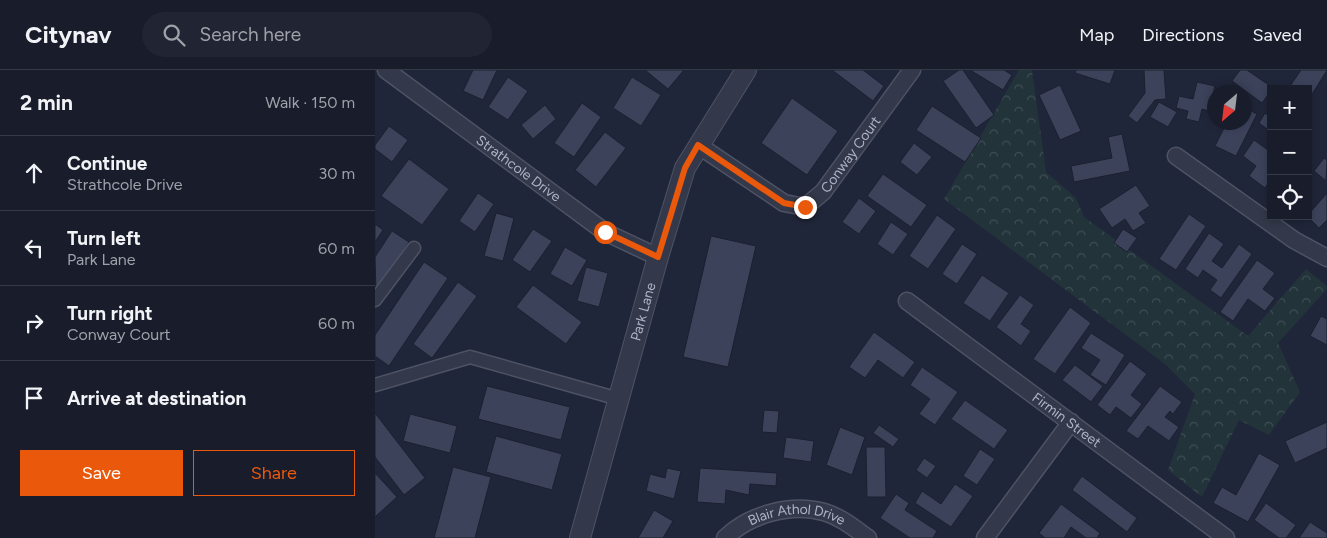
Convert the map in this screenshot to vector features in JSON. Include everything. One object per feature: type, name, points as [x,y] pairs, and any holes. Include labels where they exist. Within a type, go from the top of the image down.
[{"type":"street","name":"Strathcole Drive","points":[[386,70],[605,232],[658,257]]},
{"type":"street","name":"Conway Court","points":[[698,145],[784,203],[805,207],[823,192],[912,70]]},
{"type":"street","name":"Park Lane","points":[[580,538],[658,257],[685,168],[740,72]]},
{"type":"street","points":[[1176,156],[1294,240],[1327,258]]},
{"type":"street","points":[[375,300],[414,248]]},
{"type":"street","name":"Firmin Street","points":[[907,301],[1226,538]]},
{"type":"street","points":[[375,385],[470,356],[619,399]]},
{"type":"street","points":[[985,538],[1071,422]]},
{"type":"street","name":"Blair Athol Drive","points":[[725,538],[747,522],[773,512],[798,508],[824,512],[846,522],[868,538]]},
{"type":"green space","points":[[1019,70],[1032,70],[1046,172],[1076,198],[1084,217],[1248,336],[1306,269],[1327,286],[1327,289],[1278,343],[1300,392],[1269,435],[1239,420],[1202,497],[1168,470],[1195,394],[1165,364],[944,199]]},
{"type":"building","points":[[473,70],[497,70],[483,100],[463,91]]},
{"type":"building","points":[[645,70],[684,70],[668,89]]},
{"type":"building","points":[[832,70],[863,70],[884,86],[873,101]]},
{"type":"building","points":[[959,70],[963,70],[994,115],[976,128],[943,81]]},
{"type":"building","points":[[970,70],[1004,70],[1012,75],[1003,90]]},
{"type":"building","points":[[1076,70],[1115,70],[1110,84],[1075,73]]},
{"type":"building","points":[[1144,70],[1164,70],[1166,99],[1155,100],[1137,123],[1128,116],[1145,93]]},
{"type":"building","points":[[1240,70],[1247,70],[1269,85],[1267,85],[1267,96],[1262,103],[1252,96],[1252,85],[1237,85],[1232,81]]},
{"type":"building","points":[[1301,70],[1327,70],[1312,94],[1312,85],[1291,85]]},
{"type":"building","points":[[508,77],[528,91],[508,120],[488,107]]},
{"type":"building","points":[[632,77],[661,95],[641,126],[613,108]]},
{"type":"building","points":[[1197,82],[1210,85],[1207,85],[1207,110],[1202,109],[1199,122],[1186,119],[1188,111],[1176,108],[1179,96],[1193,99]]},
{"type":"building","points":[[1060,85],[1081,131],[1060,140],[1039,95]]},
{"type":"building","points":[[792,98],[838,131],[807,175],[761,143]]},
{"type":"building","points":[[1159,102],[1177,112],[1168,127],[1150,117]]},
{"type":"building","points":[[582,103],[601,117],[574,157],[554,143]]},
{"type":"building","points":[[545,105],[556,119],[533,139],[521,125]]},
{"type":"building","points":[[932,106],[981,138],[965,162],[916,130]]},
{"type":"building","points":[[1252,111],[1257,114],[1252,124]]},
{"type":"building","points":[[1265,113],[1267,114],[1267,129],[1259,123]]},
{"type":"building","points":[[389,126],[408,140],[392,162],[375,149],[375,145]]},
{"type":"building","points":[[1223,130],[1249,130],[1236,156],[1215,146]]},
{"type":"building","points":[[605,132],[626,148],[596,187],[575,170]]},
{"type":"building","points":[[1122,134],[1130,171],[1074,182],[1071,166],[1112,158],[1108,137]]},
{"type":"building","points":[[1254,140],[1267,149],[1267,185],[1265,188],[1249,176],[1256,166],[1243,156]]},
{"type":"building","points":[[914,143],[932,157],[917,175],[900,162]]},
{"type":"building","points":[[1324,158],[1327,160],[1326,181],[1314,171]]},
{"type":"building","points":[[409,159],[449,189],[422,225],[381,196]]},
{"type":"building","points":[[883,174],[927,205],[911,227],[867,196]]},
{"type":"building","points":[[1136,185],[1150,206],[1139,213],[1146,223],[1133,231],[1125,219],[1112,228],[1099,209]]},
{"type":"building","points":[[478,193],[494,204],[475,232],[459,221]]},
{"type":"building","points":[[1327,193],[1327,220],[1319,228],[1311,220],[1312,210]]},
{"type":"building","points":[[859,198],[876,211],[859,234],[842,222]]},
{"type":"building","points":[[496,213],[514,218],[503,261],[484,256]]},
{"type":"building","points":[[1189,214],[1206,226],[1176,270],[1159,259]]},
{"type":"building","points":[[937,215],[956,229],[928,269],[909,256]]},
{"type":"building","points":[[891,222],[908,234],[893,255],[877,244]]},
{"type":"building","points":[[375,224],[383,230],[375,242]]},
{"type":"building","points":[[533,229],[552,241],[530,272],[512,260]]},
{"type":"building","points":[[1123,229],[1137,238],[1127,252],[1114,243]]},
{"type":"building","points":[[392,231],[409,242],[376,294],[375,257]]},
{"type":"building","points":[[1209,233],[1224,244],[1212,261],[1222,268],[1239,244],[1252,254],[1221,298],[1210,290],[1217,280],[1203,270],[1198,278],[1185,269]]},
{"type":"building","points":[[711,236],[756,246],[728,367],[683,357]]},
{"type":"building","points":[[962,244],[977,254],[957,284],[942,274]]},
{"type":"building","points":[[565,247],[587,260],[572,286],[550,274]]},
{"type":"building","points":[[1257,260],[1275,273],[1263,289],[1275,298],[1265,311],[1248,299],[1233,321],[1220,312]]},
{"type":"building","points":[[424,262],[448,278],[389,366],[375,356],[375,335]]},
{"type":"building","points":[[586,267],[608,273],[599,307],[577,301]]},
{"type":"building","points":[[982,275],[1009,293],[990,321],[963,303]]},
{"type":"building","points":[[458,282],[477,296],[432,358],[413,344]]},
{"type":"building","points":[[533,285],[582,322],[566,344],[516,307]]},
{"type":"building","points":[[1020,295],[1034,305],[1021,324],[1031,331],[1021,346],[996,327]]},
{"type":"building","points":[[1070,307],[1091,323],[1055,374],[1033,359]]},
{"type":"building","points":[[1321,316],[1327,319],[1327,345],[1310,336]]},
{"type":"building","points":[[874,332],[915,362],[903,378],[878,360],[865,378],[849,367]]},
{"type":"building","points":[[1091,333],[1125,355],[1106,385],[1090,375],[1100,360],[1081,348]]},
{"type":"building","points":[[1130,361],[1147,374],[1131,395],[1142,404],[1131,418],[1116,407],[1110,415],[1097,405]]},
{"type":"building","points":[[1075,365],[1103,386],[1091,402],[1062,380]]},
{"type":"building","points":[[922,367],[958,392],[935,425],[919,414],[930,399],[910,385]]},
{"type":"building","points":[[487,386],[570,407],[561,440],[478,419]]},
{"type":"building","points":[[1160,386],[1182,402],[1173,414],[1170,411],[1165,417],[1179,427],[1169,441],[1148,426],[1138,439],[1126,431]]},
{"type":"building","points":[[965,400],[1008,430],[994,449],[951,419]]},
{"type":"building","points":[[764,410],[779,411],[777,433],[762,432]]},
{"type":"building","points":[[375,413],[425,478],[404,495],[375,457]]},
{"type":"building","points":[[410,414],[457,426],[450,453],[403,441]]},
{"type":"building","points":[[1327,422],[1327,448],[1295,463],[1285,441]]},
{"type":"building","points":[[879,425],[899,439],[893,447],[873,433]]},
{"type":"building","points":[[840,427],[865,437],[852,475],[826,465]]},
{"type":"building","points":[[496,436],[562,454],[552,490],[486,472]]},
{"type":"building","points":[[786,437],[814,441],[811,462],[783,458]]},
{"type":"building","points":[[866,447],[885,447],[886,497],[867,497]]},
{"type":"building","points":[[980,449],[995,459],[977,485],[963,476]]},
{"type":"building","points":[[1259,453],[1280,465],[1248,522],[1213,503],[1222,487],[1236,495]]},
{"type":"building","points":[[924,458],[936,466],[927,478],[916,470]]},
{"type":"building","points":[[453,467],[491,477],[475,538],[434,538]]},
{"type":"building","points":[[667,468],[681,471],[674,499],[646,491],[650,474],[665,478]]},
{"type":"building","points":[[700,468],[777,473],[776,486],[750,484],[749,495],[726,490],[725,504],[697,502]]},
{"type":"building","points":[[375,473],[397,497],[375,517]]},
{"type":"building","points":[[1082,476],[1137,518],[1127,532],[1072,490]]},
{"type":"building","points":[[955,484],[973,496],[951,527],[915,503],[922,491],[941,504]]},
{"type":"building","points":[[896,494],[909,503],[905,510],[937,531],[933,538],[910,538],[880,518]]},
{"type":"building","points":[[1266,503],[1296,525],[1286,538],[1279,538],[1254,520]]},
{"type":"building","points":[[1061,504],[1100,533],[1097,538],[1086,538],[1071,527],[1064,538],[1045,538],[1039,533]]},
{"type":"building","points":[[654,510],[673,521],[663,538],[638,538]]},
{"type":"building","points":[[1310,522],[1327,533],[1327,538],[1299,538]]},
{"type":"route","points":[[605,232],[658,257],[685,168],[698,145],[784,203],[805,207]]}]
